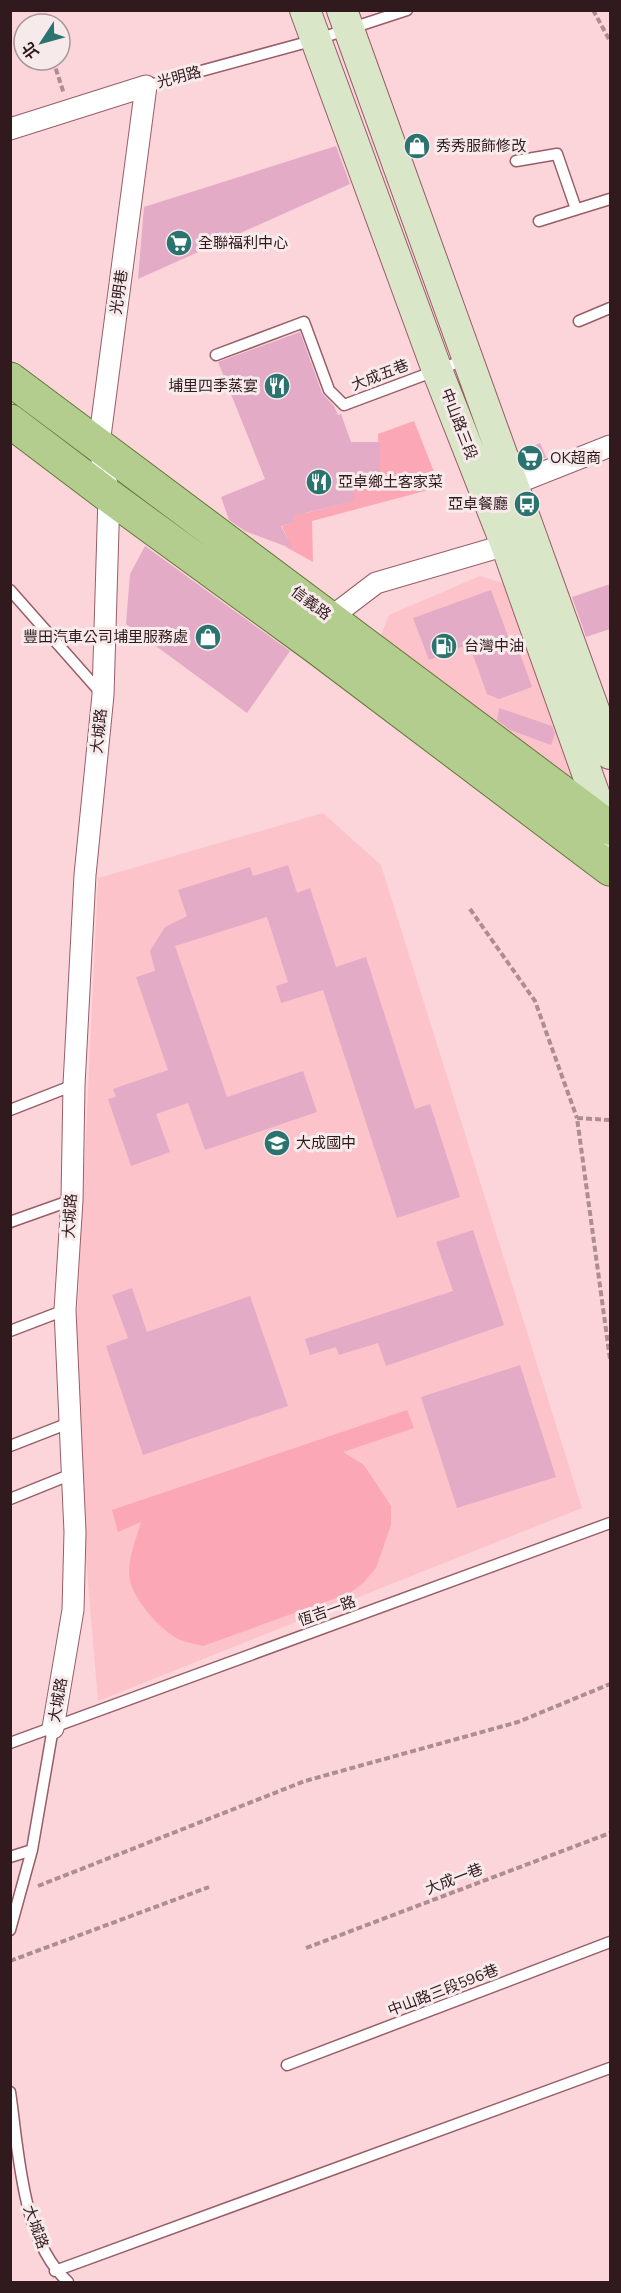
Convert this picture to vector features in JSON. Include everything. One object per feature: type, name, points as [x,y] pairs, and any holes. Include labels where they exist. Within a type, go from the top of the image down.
[{"type":"main road","name":"信義路","points":[[10,379],[609,827]]},
{"type":"main road","points":[[10,421],[316,647],[610,869]]},
{"type":"street","name":"中山路三段","points":[[305,10],[437,370],[506,545],[609,827]]},
{"type":"street","name":"中山路三段","points":[[345,19],[610,754]]},
{"type":"street","name":"光明路","points":[[10,129],[146,87]]},
{"type":"street","name":"光明巷","points":[[109,496],[99,444],[146,87]]},
{"type":"street","points":[[316,647],[330,618],[376,583],[506,545],[514,484],[610,446]]},
{"type":"street","name":"大城路","points":[[53,1728],[73,1610],[75,1532],[65,1310],[72,1200],[74,1085],[85,875],[103,695],[109,496]]},
{"type":"lane","name":"光明路","points":[[146,87],[315,40],[345,19],[407,10]]},
{"type":"lane","points":[[516,161],[557,154],[576,209]]},
{"type":"lane","points":[[539,221],[610,199]]},
{"type":"lane","points":[[579,321],[610,308]]},
{"type":"lane","name":"大成五巷","points":[[216,355],[304,322],[329,390],[344,405],[466,359]]},
{"type":"lane","points":[[10,590],[103,695]]},
{"type":"lane","points":[[10,1110],[74,1085]]},
{"type":"lane","points":[[10,1222],[72,1200]]},
{"type":"lane","points":[[10,1331],[65,1310]]},
{"type":"lane","points":[[10,1446],[69,1423]]},
{"type":"lane","points":[[10,1499],[72,1474]]},
{"type":"lane","name":"恆吉一路","points":[[10,1743],[610,1523]]},
{"type":"lane","name":"大城路","points":[[10,1930],[18,1894],[32,1850],[53,1728]]},
{"type":"lane","points":[[10,1857],[32,1850]]},
{"type":"lane","name":"中山路三段596巷","points":[[287,2065],[610,1942]]},
{"type":"lane","points":[[55,2271],[610,2068]]},
{"type":"lane","name":"大城路","points":[[11,2093],[26,2200],[40,2243],[55,2271],[68,2283]]},
{"type":"path","points":[[593,10],[610,41]]},
{"type":"path","points":[[57,72],[69,112]]},
{"type":"path","points":[[470,909],[535,1001],[577,1118],[610,1359]]},
{"type":"path","points":[[577,1118],[610,1120]]},
{"type":"path","points":[[18,1894],[305,1780],[518,1722],[610,1684]]},
{"type":"path","name":"大成一巷","points":[[306,1948],[610,1833]]},
{"type":"path","points":[[10,1961],[209,1887]]},
{"type":"shaded area","points":[[414,421],[440,487],[312,521],[313,562],[286,547],[288,540],[282,526],[294,522],[287,498],[299,494],[306,513],[353,501],[353,484],[380,485],[378,434]]},
{"type":"shaded area","name":"台灣中油","points":[[480,576],[506,584],[580,787],[381,635],[389,615]]},
{"type":"shaded area","name":"大成國中","points":[[323,813],[381,865],[582,1508],[98,1701],[73,1407],[98,878]]},
{"type":"shaded area","points":[[407,1410],[414,1428],[343,1452],[364,1465],[391,1506],[391,1525],[376,1568],[363,1583],[350,1593],[203,1646],[173,1636],[157,1623],[143,1606],[133,1589],[129,1574],[132,1551],[141,1522],[118,1532],[112,1510]]},
{"type":"building","name":"全聯福利中心","points":[[336,146],[350,184],[138,279],[144,207]]},
{"type":"building","points":[[300,332],[322,393],[334,406],[338,415],[341,414],[351,442],[380,442],[380,486],[353,484],[354,501],[293,516],[295,522],[281,526],[293,549],[245,531],[229,520],[221,497],[265,479],[218,362]]},
{"type":"building","points":[[540,443],[546,457],[525,466],[519,452]]},
{"type":"building","name":"豐田汽車公司埔里服務處","points":[[145,546],[290,651],[247,713],[126,624],[130,574]]},
{"type":"building","points":[[610,584],[610,629],[586,637],[572,597]]},
{"type":"building","name":"台灣中油","points":[[491,590],[513,650],[518,648],[532,687],[499,699],[487,694],[469,644],[429,660],[413,618]]},
{"type":"building","points":[[499,708],[552,726],[555,734],[551,745],[510,730],[497,720]]},
{"type":"building","points":[[288,865],[297,893],[310,888],[336,967],[366,957],[415,1109],[430,1104],[460,1197],[397,1218],[323,990],[281,1003],[276,986],[288,982],[267,917],[175,946],[227,1097],[303,1071],[317,1112],[205,1150],[188,1103],[156,1114],[170,1152],[131,1166],[108,1099],[116,1097],[113,1089],[168,1070],[136,977],[155,971],[150,951],[165,927],[187,916],[178,890],[250,867],[253,876]]},
{"type":"building","points":[[473,1230],[504,1325],[386,1366],[378,1343],[339,1355],[336,1347],[310,1355],[305,1339],[453,1291],[436,1242]]},
{"type":"building","points":[[132,1288],[147,1332],[250,1296],[288,1406],[143,1455],[106,1346],[128,1338],[112,1295]]},
{"type":"building","points":[[520,1365],[556,1477],[457,1508],[421,1397]]},
{"type":"place","name":"秀秀服飾修改","points":[[417,146]]},
{"type":"place","name":"全聯福利中心","points":[[179,243]]},
{"type":"place","name":"埔里四季蒸宴","points":[[277,386]]},
{"type":"place","name":"OK超商","points":[[530,458]]},
{"type":"place","name":"亞卓鄉土客家菜","points":[[319,482]]},
{"type":"place","name":"亞卓餐廳","points":[[527,504]]},
{"type":"place","name":"豐田汽車公司埔里服務處","points":[[208,637]]},
{"type":"place","name":"台灣中油","points":[[444,646]]},
{"type":"place","name":"大成國中","points":[[277,1143]]}]
